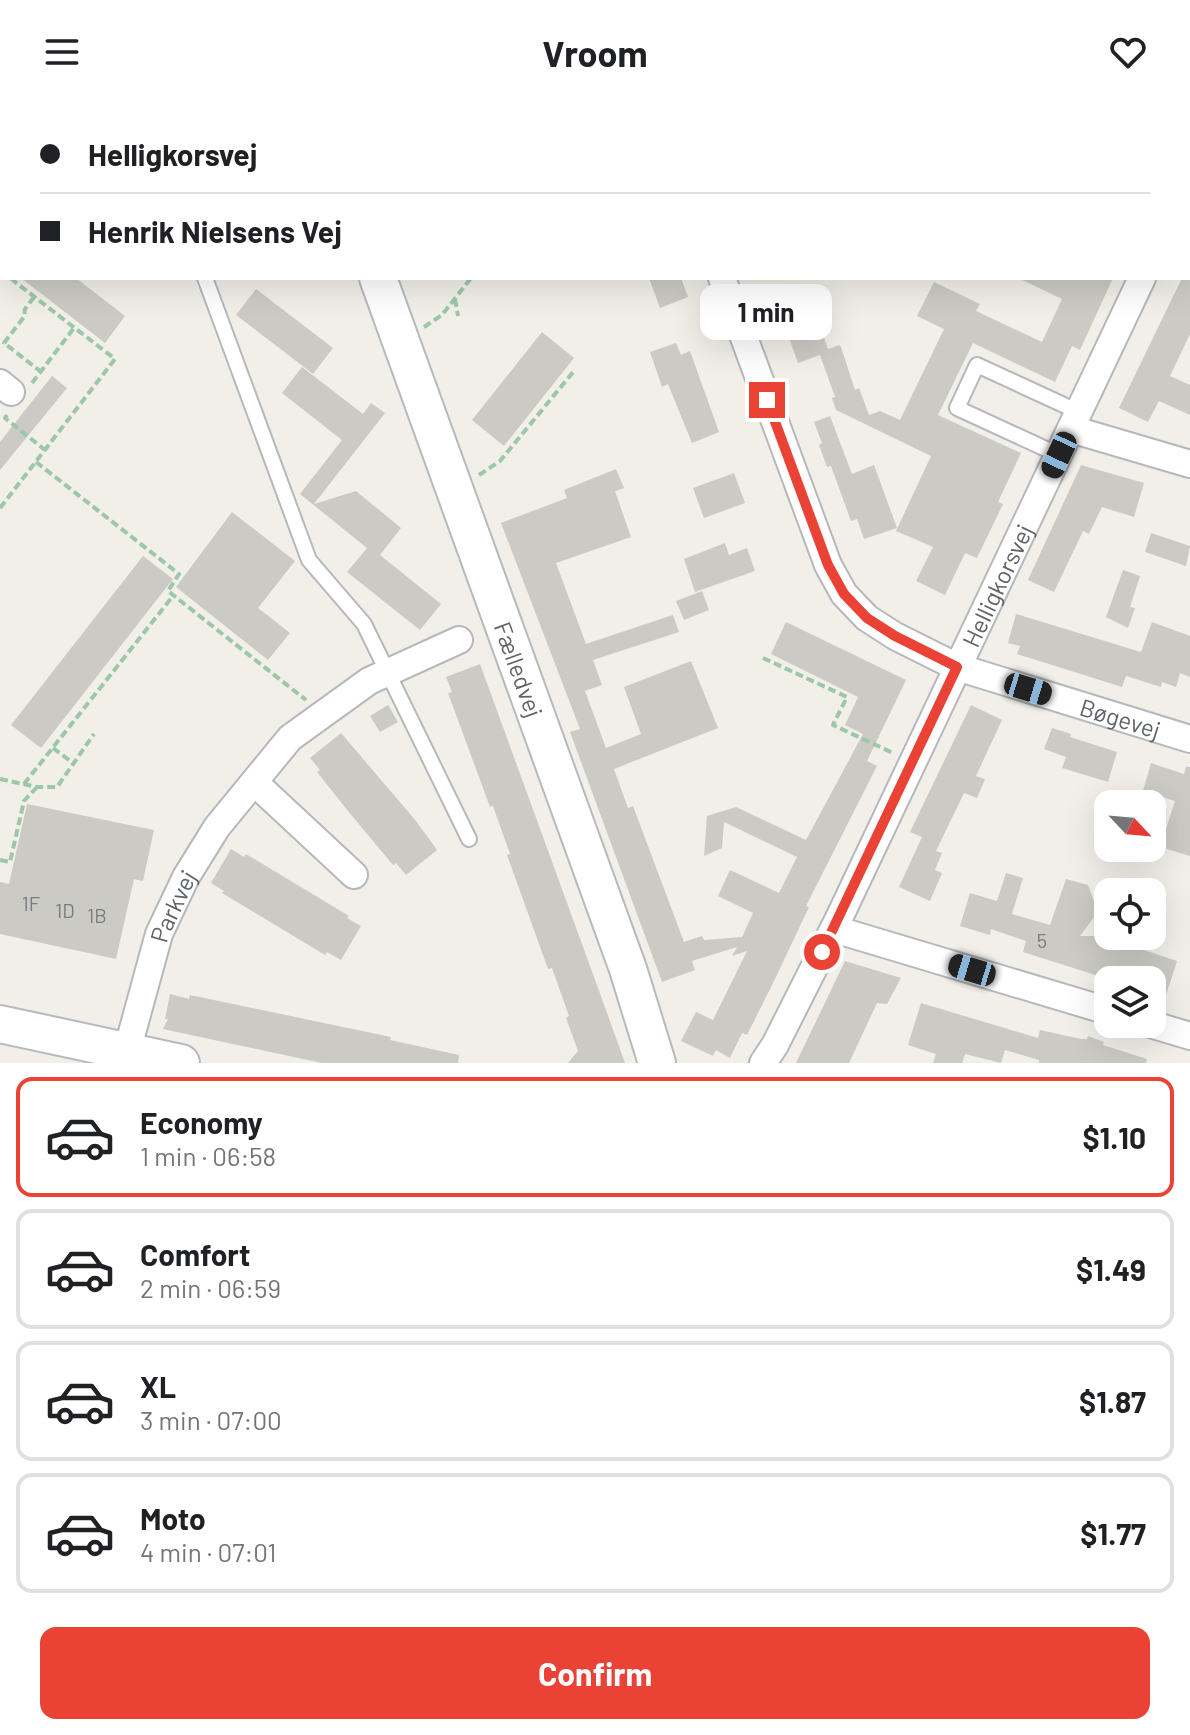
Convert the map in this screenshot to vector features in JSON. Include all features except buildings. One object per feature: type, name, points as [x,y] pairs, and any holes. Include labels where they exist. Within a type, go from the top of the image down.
[{"type":"street","name":"Fælledvej","points":[[379,280],[628,969],[657,1063]]},
{"type":"street","name":"Bøgevej","points":[[723,280],[828,565],[844,594],[867,618],[895,636],[957,667],[1190,739]]},
{"type":"street","name":"Helligkorsvej","points":[[763,1063],[834,929],[1141,280]]},
{"type":"street","points":[[1075,421],[1189,460]]},
{"type":"street","name":"Parkvej","points":[[127,1051],[159,934],[186,877],[217,827],[290,738],[369,681],[459,640]]},
{"type":"street","points":[[254,782],[354,875]]},
{"type":"street","points":[[834,929],[1094,1007]]},
{"type":"street","points":[[0,1024],[181,1063]]},
{"type":"street","points":[[1166,1029],[1190,1036]]},
{"type":"lane","points":[[206,280],[309,560],[364,624],[469,839]]},
{"type":"lane","points":[[1059,455],[957,408],[977,365],[1075,421]]},
{"type":"path","points":[[0,508],[115,359],[13,280]]},
{"type":"path","points":[[399,337],[442,315],[469,280]]},
{"type":"path","points":[[34,297],[25,309],[24,317],[2,341],[41,371]]},
{"type":"path","points":[[455,299],[458,316]]},
{"type":"path","points":[[453,487],[500,461],[574,371]]},
{"type":"path","points":[[0,425],[5,418]]},
{"type":"path","points":[[36,462],[179,574],[168,591],[173,596],[323,714]]},
{"type":"path","points":[[24,784],[173,596]]},
{"type":"path","points":[[763,658],[847,697],[833,725],[913,763]]},
{"type":"path","points":[[0,779],[37,787],[57,787],[94,734]]},
{"type":"path","points":[[53,748],[73,763]]},
{"type":"path","points":[[0,860],[10,862],[24,801],[37,787]]},
{"type":"route","points":[[767,400],[828,565],[844,594],[867,618],[895,636],[957,667],[822,952]]}]
